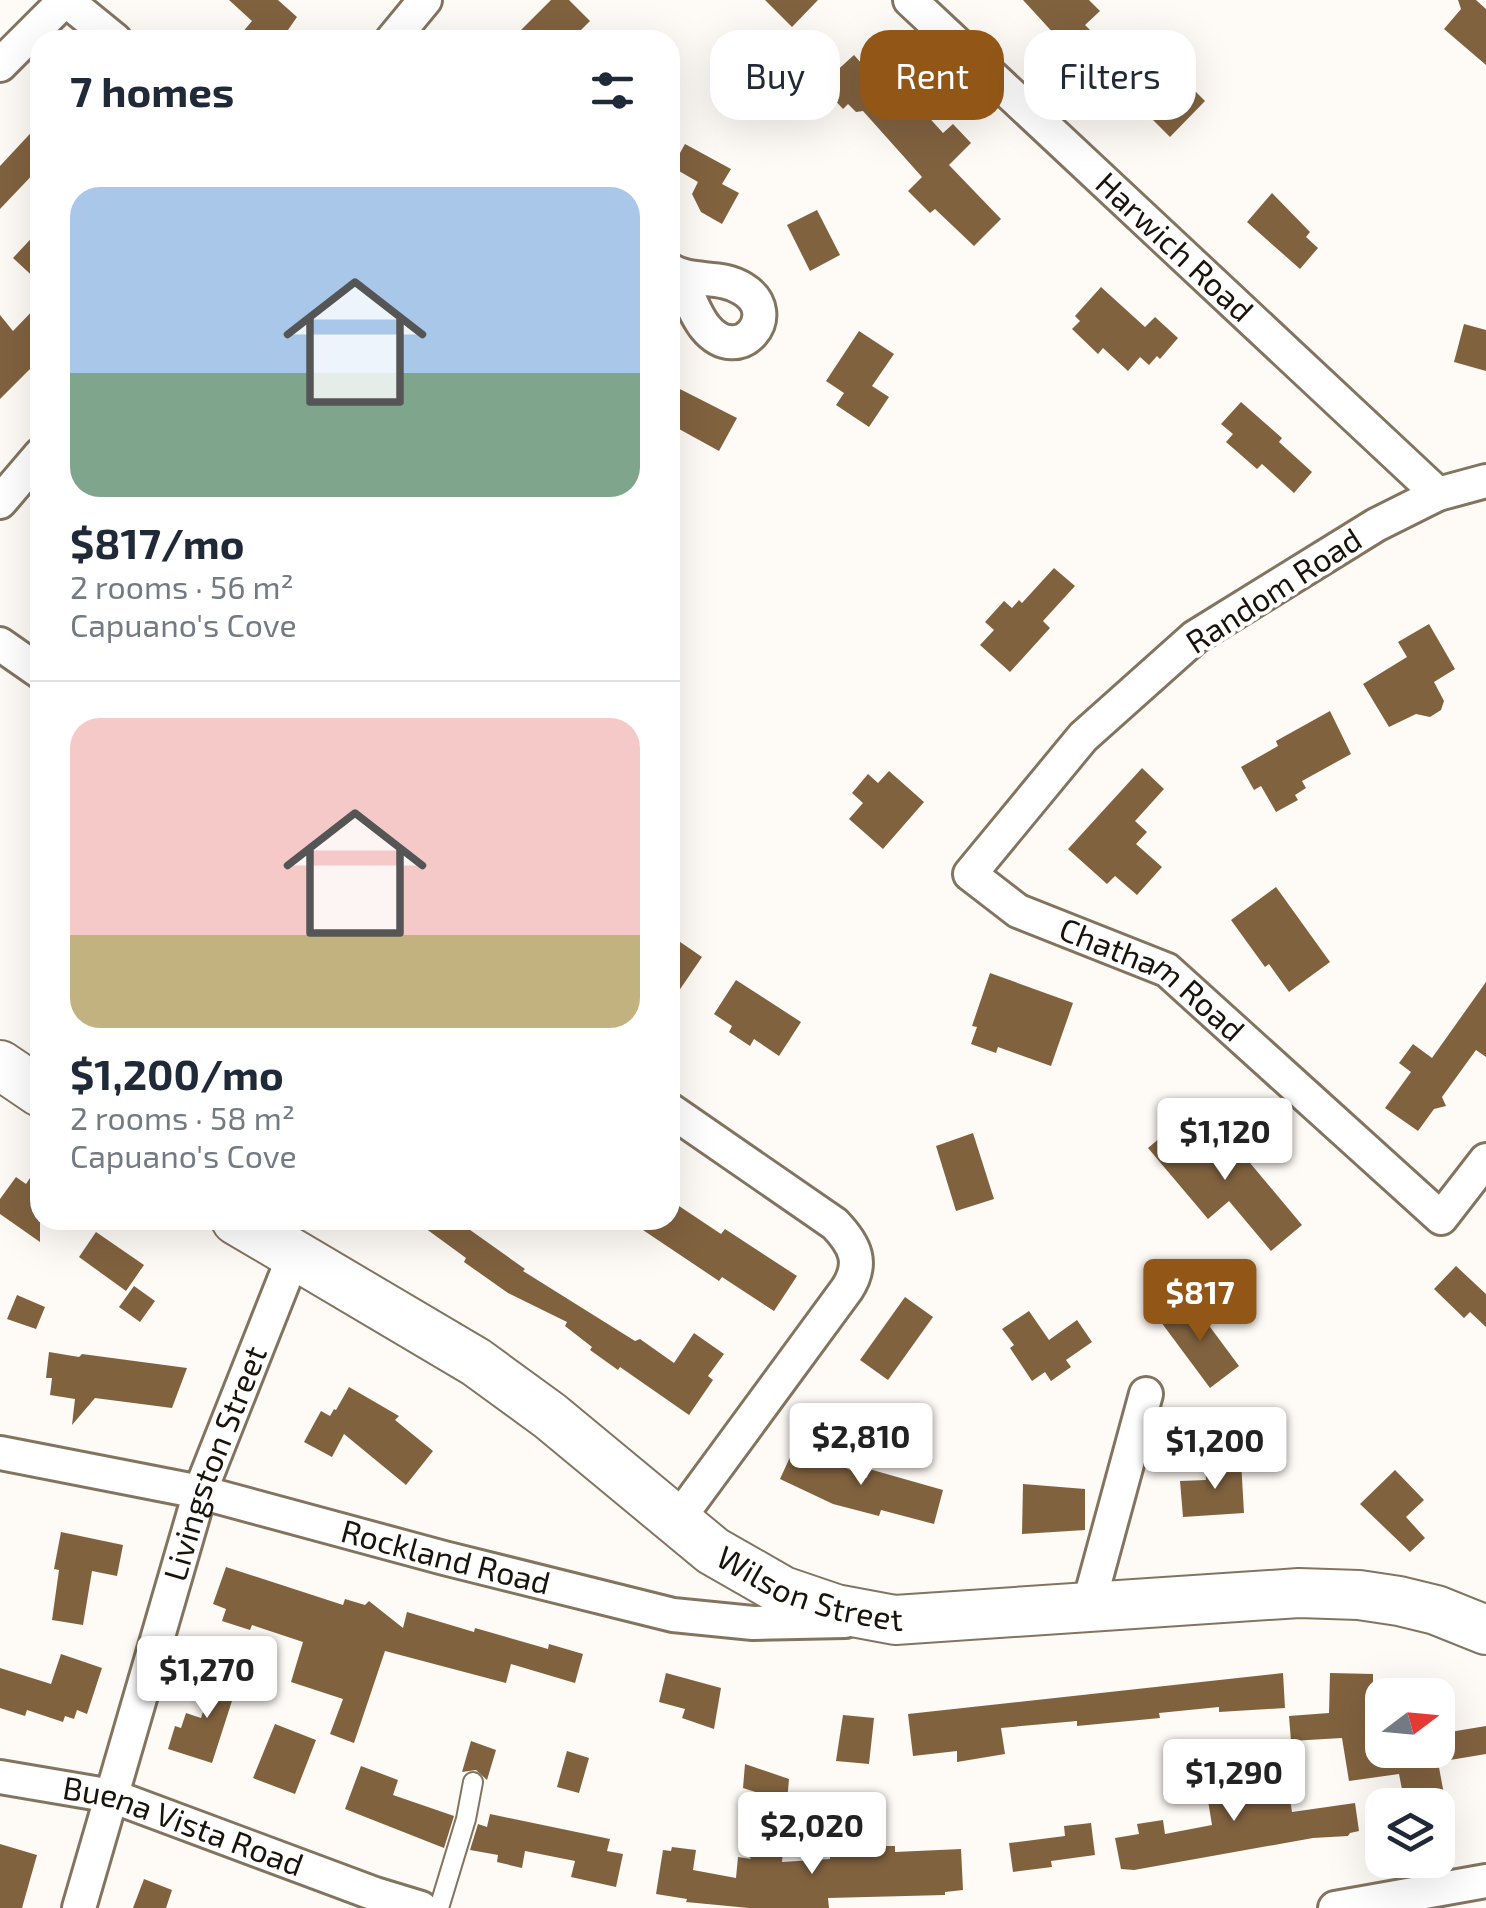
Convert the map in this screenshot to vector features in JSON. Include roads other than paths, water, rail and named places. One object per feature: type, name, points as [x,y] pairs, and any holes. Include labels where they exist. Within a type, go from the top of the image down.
[{"type":"main road","points":[[0,1065],[30,1085]]},
{"type":"main road","name":"Wilson Street","points":[[253,1230],[476,1362],[550,1416],[713,1551],[783,1591],[836,1609],[895,1620],[1271,1594],[1359,1595],[1436,1610],[1486,1630]]},
{"type":"street","points":[[36,30],[66,0],[103,30]]},
{"type":"street","points":[[400,30],[425,0]]},
{"type":"street","name":"Harwich Road","points":[[910,0],[1438,494]]},
{"type":"street","points":[[0,65],[30,35]]},
{"type":"street","points":[[0,502],[30,467]]},
{"type":"street","name":"Random Road","points":[[970,874],[1083,738],[1195,637],[1376,525],[1438,494],[1486,481]]},
{"type":"street","points":[[0,644],[30,665]]},
{"type":"street","name":"Chatham Road","points":[[970,874],[1018,911],[1167,970],[1441,1218],[1486,1160]]},
{"type":"street","points":[[676,1522],[854,1279],[857,1258],[853,1246],[835,1224],[680,1117]]},
{"type":"street","name":"Livingston Street","points":[[79,1908],[200,1492],[294,1255]]},
{"type":"street","points":[[1088,1607],[1146,1394]]},
{"type":"street","name":"Rockland Road","points":[[0,1454],[200,1492],[673,1615],[753,1623],[895,1620]]},
{"type":"street","name":"Buena Vista Road","points":[[0,1776],[112,1796],[421,1908]]},
{"type":"street","points":[[1335,1908],[1486,1881]]},
{"type":"lane","points":[[439,1908],[473,1782]]}]
